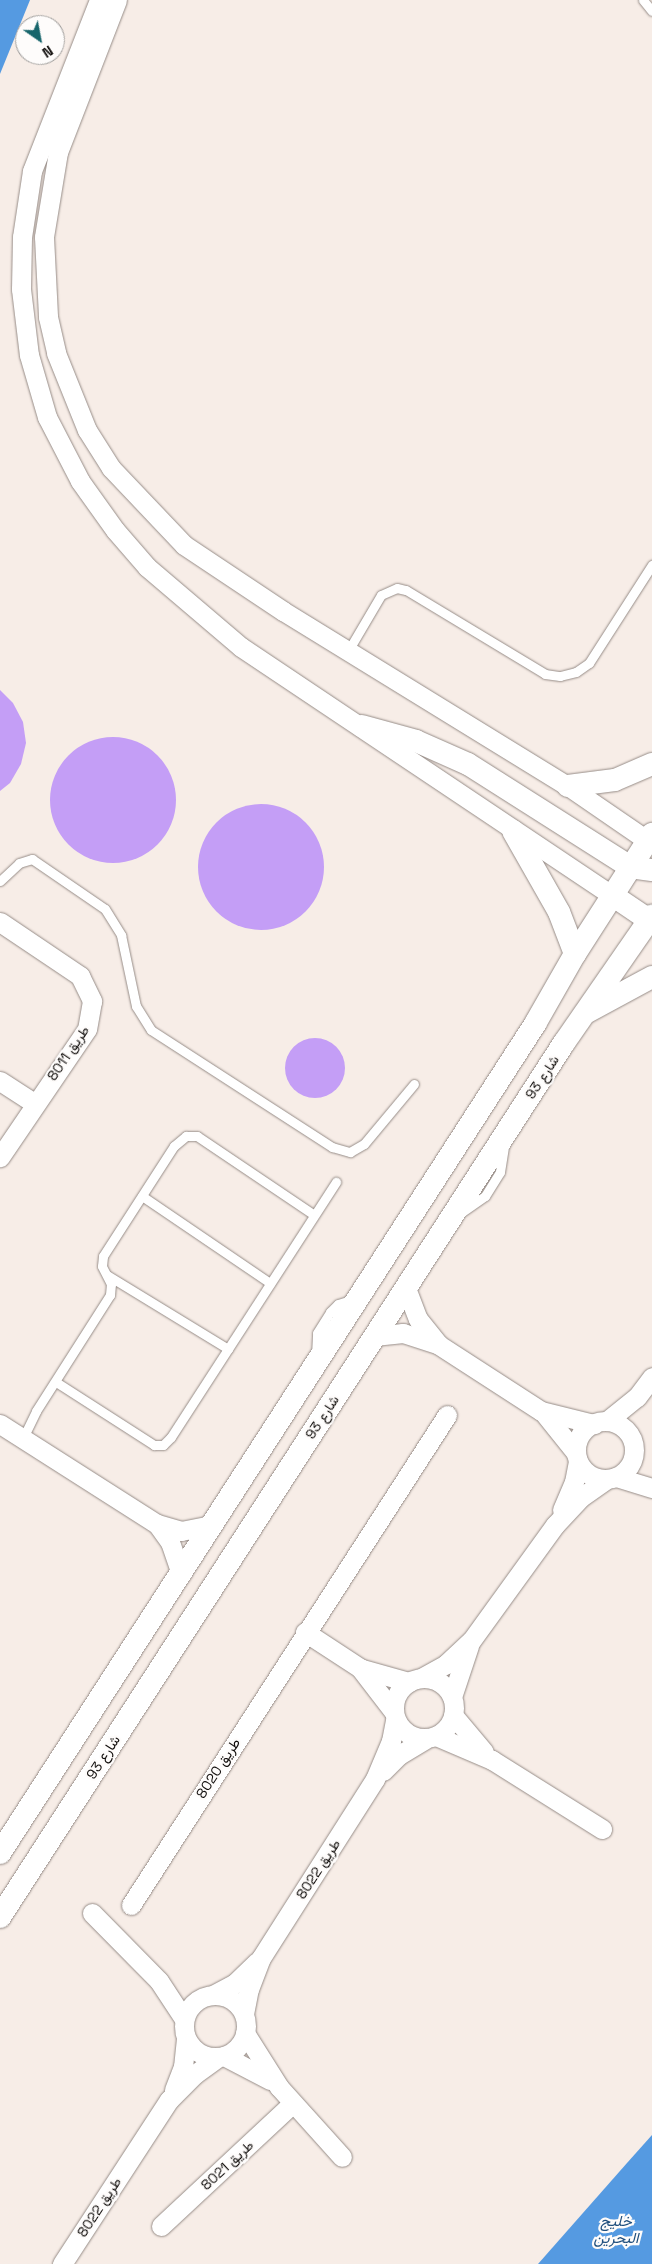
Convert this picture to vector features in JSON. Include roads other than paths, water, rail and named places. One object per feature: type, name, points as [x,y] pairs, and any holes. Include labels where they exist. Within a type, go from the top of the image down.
[{"type":"street","points":[[99,0],[32,171],[22,237],[24,326],[48,417],[80,481],[115,530],[147,567],[241,648],[362,726],[513,831],[651,919]]},
{"type":"street","points":[[0,1853],[535,1024],[575,954],[612,895],[641,868],[651,840],[184,546],[111,468],[87,430],[68,388],[56,353],[46,299],[44,237],[48,194],[64,134],[117,0]]},
{"type":"street","points":[[362,726],[416,741],[468,764],[641,868]]},
{"type":"street","points":[[568,786],[615,780],[652,764]]},
{"type":"street","points":[[513,831],[559,912],[575,954]]},
{"type":"street","name":"شارع 93","points":[[0,1917],[584,1013],[651,919]]},
{"type":"street","name":"طريق 8011","points":[[0,922],[80,976],[92,1001],[87,1029],[34,1103],[0,1157]]},
{"type":"street","points":[[584,1013],[652,977]]},
{"type":"street","points":[[0,1081],[34,1103]]},
{"type":"street","points":[[406,1288],[418,1319],[439,1345]]},
{"type":"street","points":[[374,1336],[403,1333],[439,1345],[541,1411],[590,1475],[612,1478],[652,1488]]},
{"type":"street","points":[[555,1525],[573,1487],[581,1436],[600,1423],[649,1382]]},
{"type":"street","points":[[394,1716],[397,1694],[415,1680],[446,1664],[471,1641],[555,1525],[580,1498],[628,1469],[649,1382]]},
{"type":"street","points":[[541,1411],[622,1427],[652,1478]]},
{"type":"street","name":"طريق 8020","points":[[131,1905],[305,1632],[447,1415]]},
{"type":"street","points":[[0,1424],[156,1524],[181,1531],[212,1525]]},
{"type":"street","points":[[156,1524],[170,1542],[181,1574]]},
{"type":"street","points":[[305,1632],[360,1668],[415,1680],[440,1682],[453,1706],[492,1760]]},
{"type":"street","points":[[431,1738],[444,1731],[471,1641]]},
{"type":"street","points":[[360,1668],[408,1734],[431,1738],[492,1760],[602,1829]]},
{"type":"street","name":"طريق 8022","points":[[244,2014],[249,1989],[261,1958],[375,1780],[391,1741],[394,1716]]},
{"type":"street","name":"طريق 8022","points":[[375,1780],[399,1755],[431,1738]]},
{"type":"street","points":[[92,1913],[158,1981],[184,2019],[186,2038],[199,2053],[221,2057],[279,2087]]},
{"type":"street","name":"طريق 8022","points":[[208,1996],[234,1984],[261,1958]]},
{"type":"street","points":[[158,1981],[180,1992],[231,1999],[244,2014],[245,2033],[241,2043],[221,2057]]},
{"type":"street","points":[[184,2019],[194,2002],[208,1996]]},
{"type":"street","points":[[245,2033],[279,2087],[342,2157]]},
{"type":"street","name":"طريق 8022","points":[[62,2264],[169,2100],[183,2067],[186,2038]]},
{"type":"street","name":"طريق 8022","points":[[169,2100],[194,2074],[221,2057]]},
{"type":"street","name":"طريق 8021","points":[[161,2226],[293,2103]]},
{"type":"lane","points":[[643,0],[652,11]]},
{"type":"lane","points":[[348,651],[381,595],[398,588],[406,590],[545,674],[560,676],[576,672],[589,663],[652,565]]},
{"type":"lane","points":[[0,881],[19,862],[32,860],[105,909],[121,936],[136,1006],[151,1030],[332,1147],[350,1152],[364,1144],[414,1084]]},
{"type":"lane","points":[[23,1438],[110,1295],[111,1284],[106,1274],[103,1256],[174,1146],[186,1136],[196,1136],[314,1214]]},
{"type":"lane","points":[[56,1382],[154,1445],[163,1444],[171,1437],[336,1182]]},
{"type":"lane","points":[[142,1196],[270,1283]]},
{"type":"lane","points":[[106,1274],[228,1349]]},
{"type":"water","points":[[0,0],[30,0],[24,15],[15,15],[15,37],[0,74]]},
{"type":"water","name":"خليج البحرين","points":[[652,2135],[652,2264],[538,2264],[627,2163]]}]
